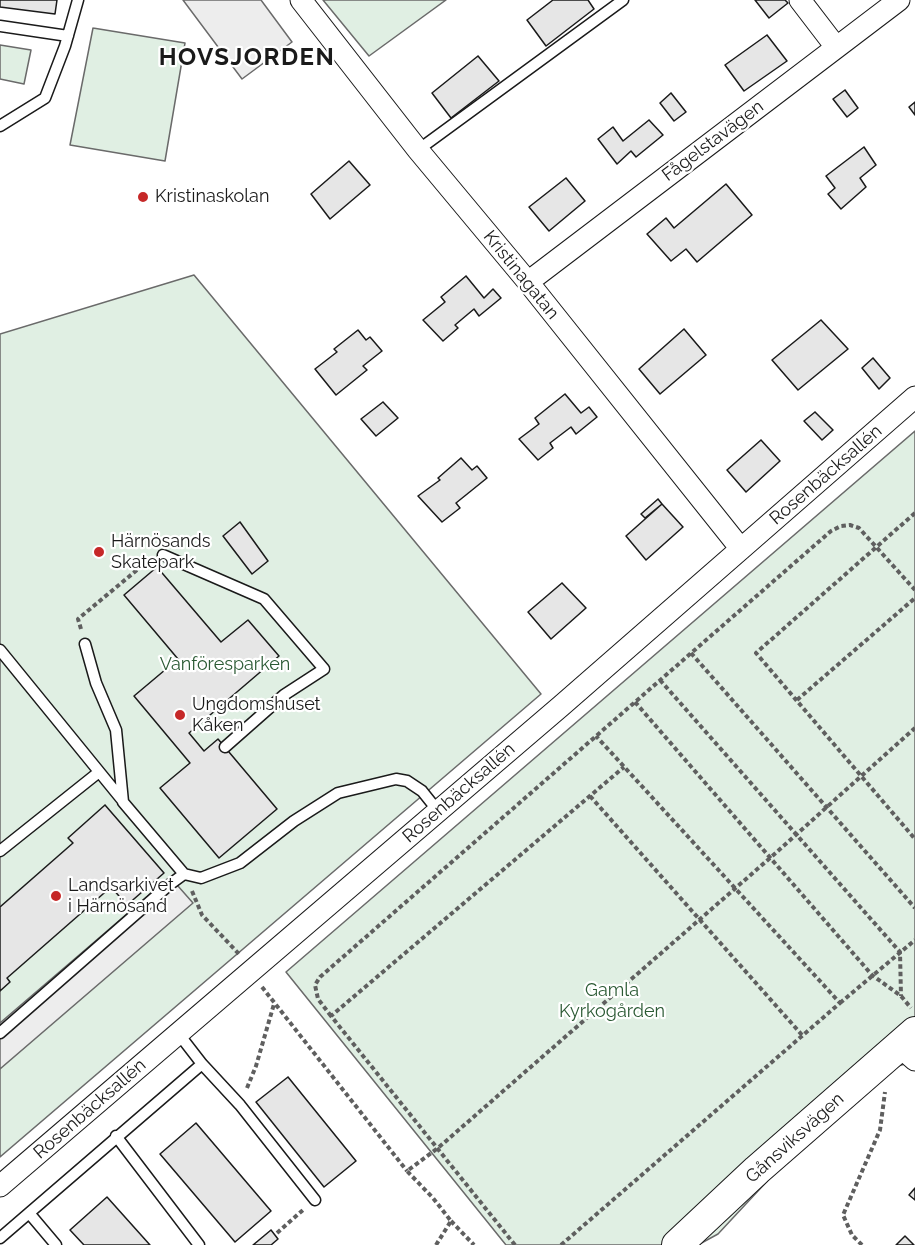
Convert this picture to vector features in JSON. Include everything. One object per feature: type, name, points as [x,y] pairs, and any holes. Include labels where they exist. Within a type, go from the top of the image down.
[{"type":"main road","name":"Gånsviksvägen","points":[[676,1245],[757,1170],[911,1037]]},
{"type":"street","name":"Kristinagatan","points":[[301,0],[418,150],[528,282],[741,549]]},
{"type":"street","points":[[800,0],[836,47]]},
{"type":"street","name":"Fågelstavägen","points":[[528,282],[899,0]]},
{"type":"street","name":"Rosenbäcksallén","points":[[0,1186],[438,811],[915,397]]},
{"type":"lane","points":[[0,126],[45,98],[68,36],[78,0]]},
{"type":"lane","points":[[418,150],[623,0]]},
{"type":"lane","points":[[0,26],[68,36]]},
{"type":"lane","points":[[164,555],[264,599],[324,669],[284,695],[225,747]]},
{"type":"lane","points":[[85,644],[96,683],[116,730],[123,802]]},
{"type":"lane","points":[[0,650],[184,874],[201,878],[240,862],[294,821],[338,793],[369,784],[396,779],[407,781],[422,791],[438,811]]},
{"type":"lane","points":[[0,851],[99,772]]},
{"type":"lane","points":[[0,1033],[184,874]]},
{"type":"lane","points":[[178,1034],[240,1105],[315,1200]]},
{"type":"lane","points":[[0,1238],[202,1064]]},
{"type":"lane","points":[[116,1137],[199,1245]]},
{"type":"lane","points":[[29,1213],[56,1245]]},
{"type":"path","points":[[915,513],[756,653],[915,839]]},
{"type":"path","points":[[515,1245],[318,999],[315,986],[320,977],[831,531],[849,525],[859,528],[915,590]]},
{"type":"path","points":[[85,644],[78,619],[154,556],[164,555]]},
{"type":"path","points":[[797,700],[915,598]]},
{"type":"path","points":[[691,653],[915,908]]},
{"type":"path","points":[[660,680],[900,952],[901,996],[911,1037]]},
{"type":"path","points":[[635,702],[872,975],[901,996]]},
{"type":"path","points":[[407,1171],[438,1148],[700,920],[915,728]]},
{"type":"path","points":[[596,736],[840,1003]]},
{"type":"path","points":[[331,1016],[624,767]]},
{"type":"path","points":[[590,796],[802,1035]]},
{"type":"path","points":[[184,874],[202,915],[238,952]]},
{"type":"path","points":[[561,1245],[915,940]]},
{"type":"path","points":[[264,991],[407,1171],[474,1245]]},
{"type":"path","points":[[240,1105],[256,1066],[274,1004]]},
{"type":"path","points":[[862,1245],[852,1235],[843,1215],[880,1130],[886,1085]]},
{"type":"path","points":[[277,1233],[315,1200]]},
{"type":"path","points":[[436,1245],[451,1221]]},
{"type":"green space","points":[[323,0],[446,0],[369,56]]},
{"type":"green space","points":[[93,28],[185,43],[165,161],[70,145]]},
{"type":"green space","points":[[0,45],[31,50],[24,84],[0,79]]},
{"type":"green space","name":"Vanföresparken","points":[[194,275],[541,694],[0,1157],[0,334]]},
{"type":"green space","name":"Gamla Kyrkogården","points":[[915,431],[915,1057],[908,1063],[865,1076],[718,1234],[698,1245],[506,1245],[286,972]]},
{"type":"shaded area","points":[[183,0],[261,0],[292,42],[242,79]]},
{"type":"shaded area","points":[[170,877],[193,903],[0,1069],[0,1023]]},
{"type":"building","points":[[0,0],[57,0],[55,14],[0,7]]},
{"type":"building","points":[[553,0],[588,0],[594,9],[546,46],[527,20]]},
{"type":"building","points":[[755,0],[785,0],[788,3],[769,18]]},
{"type":"building","points":[[767,35],[787,61],[744,91],[725,65]]},
{"type":"building","points":[[478,56],[499,81],[451,118],[432,93]]},
{"type":"building","points":[[845,90],[858,108],[847,117],[833,99]]},
{"type":"building","points":[[671,93],[686,112],[674,121],[660,103]]},
{"type":"building","points":[[915,102],[915,115],[909,107]]},
{"type":"building","points":[[649,120],[663,135],[636,157],[631,151],[617,164],[598,139],[613,127],[623,141]]},
{"type":"building","points":[[864,147],[876,165],[860,178],[866,187],[841,209],[828,194],[835,188],[826,176]]},
{"type":"building","points":[[349,161],[370,185],[330,219],[311,194]]},
{"type":"building","points":[[566,178],[585,201],[549,231],[529,207]]},
{"type":"building","points":[[726,184],[752,215],[697,262],[686,249],[671,261],[647,234],[666,218],[674,228]]},
{"type":"building","points":[[466,276],[484,298],[493,289],[501,298],[479,316],[474,309],[455,325],[458,328],[443,341],[423,320],[445,302],[441,297]]},
{"type":"building","points":[[821,320],[848,349],[798,390],[772,360]]},
{"type":"building","points":[[684,329],[706,355],[660,394],[639,369]]},
{"type":"building","points":[[358,330],[366,340],[370,337],[382,351],[363,366],[367,370],[336,395],[315,369],[337,352],[334,349]]},
{"type":"building","points":[[873,358],[890,378],[879,389],[862,368]]},
{"type":"building","points":[[565,394],[581,413],[589,407],[597,417],[576,434],[571,427],[550,443],[553,448],[538,460],[519,439],[539,424],[535,418]]},
{"type":"building","points":[[383,402],[398,418],[376,436],[361,419]]},
{"type":"building","points":[[815,412],[833,430],[822,440],[804,421]]},
{"type":"building","points":[[761,440],[780,461],[746,492],[727,470]]},
{"type":"building","points":[[461,458],[472,470],[477,466],[487,478],[456,503],[460,508],[442,522],[418,496],[440,480],[438,478]]},
{"type":"building","points":[[658,499],[662,504],[645,518],[641,514]]},
{"type":"building","points":[[662,504],[683,527],[646,560],[626,536]]},
{"type":"building","points":[[240,522],[268,561],[252,574],[223,536]]},
{"type":"building","name":"Ungdomshuset Kåken","points":[[157,567],[221,642],[248,620],[279,656],[189,733],[204,751],[218,739],[277,809],[219,858],[160,788],[190,763],[134,696],[178,659],[124,595]]},
{"type":"building","points":[[562,583],[586,608],[551,639],[528,612]]},
{"type":"building","name":"Landsarkivet i Härnösand","points":[[105,805],[164,873],[127,905],[111,887],[7,978],[10,982],[0,991],[0,907],[73,843],[68,838]]},
{"type":"building","points":[[288,1077],[356,1161],[324,1187],[256,1102]]},
{"type":"building","points":[[196,1123],[271,1211],[235,1242],[160,1154]]},
{"type":"building","points":[[915,1188],[915,1200],[909,1195]]},
{"type":"building","points":[[107,1197],[150,1245],[84,1245],[70,1230]]},
{"type":"building","points":[[271,1230],[278,1239],[271,1245],[253,1245]]},
{"type":"building","points":[[905,1236],[914,1245],[896,1245]]},
{"type":"place","name":"Kristinaskolan","points":[[143,197]]},
{"type":"place","name":"Härnösands Skatepark","points":[[99,552]]},
{"type":"place","name":"Ungdomshuset Kåken","points":[[180,715]]},
{"type":"place","name":"Landsarkivet i Härnösand","points":[[56,896]]},
{"type":"district","name":"HOVSJORDEN","points":[[247,58]]}]
